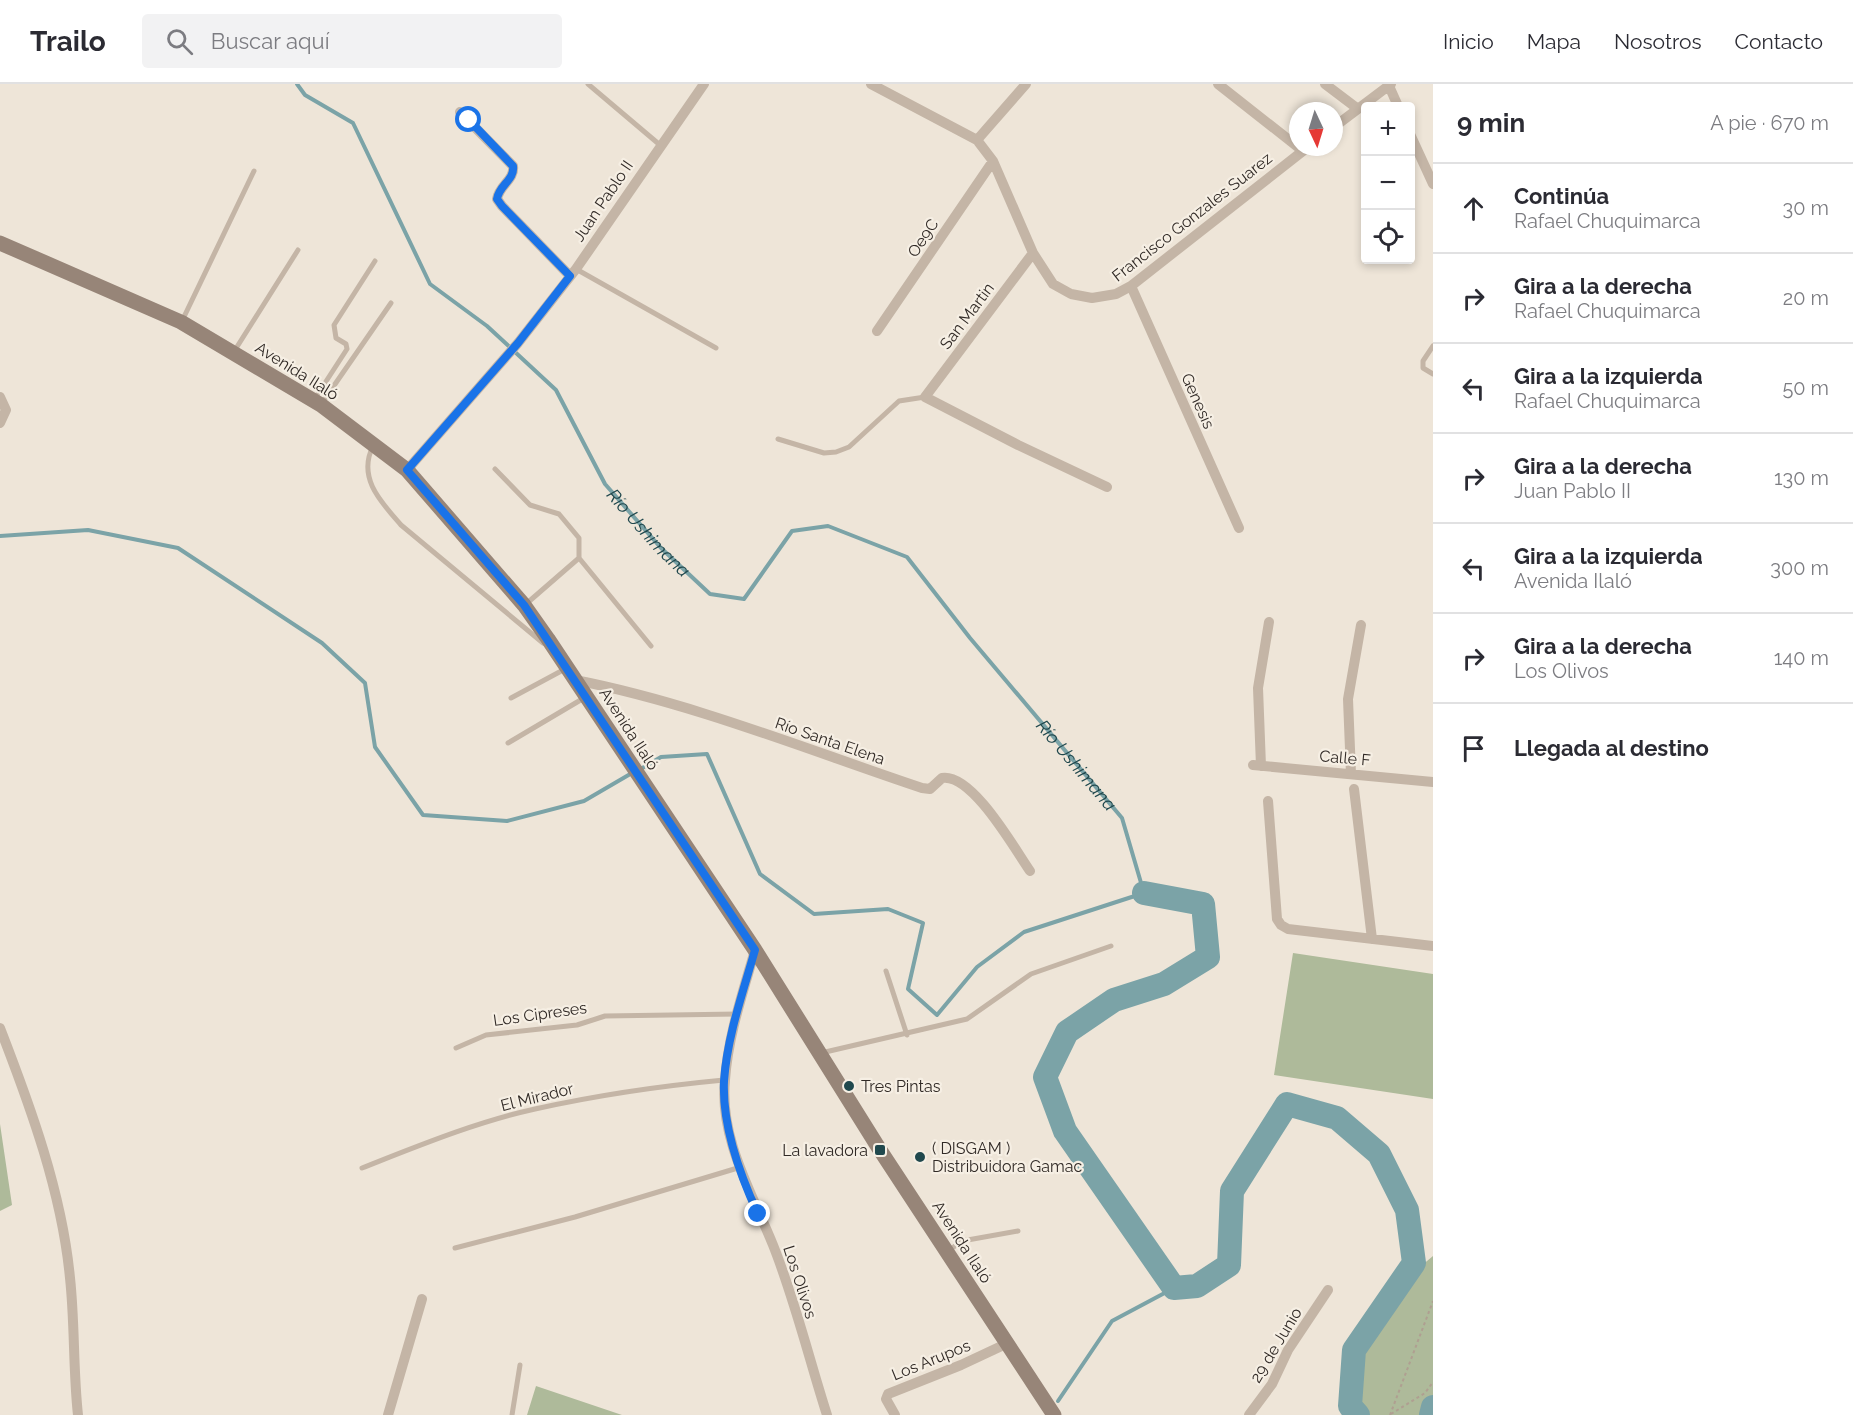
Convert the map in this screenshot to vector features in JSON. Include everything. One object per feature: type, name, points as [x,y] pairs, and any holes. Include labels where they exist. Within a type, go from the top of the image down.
[{"type":"main road","name":"Avenida Ilaló","points":[[0,243],[181,322],[318,403],[407,470],[524,605],[755,950],[947,1252],[1054,1415]]},
{"type":"street","name":"Juan Pablo II","points":[[407,470],[518,343],[573,272],[704,84]]},
{"type":"street","name":"Francisco Gonzales Suarez","points":[[871,84],[977,140],[993,161],[1033,253],[1053,285],[1071,294],[1092,298],[1116,294],[1131,285],[1296,156]]},
{"type":"street","points":[[977,140],[1026,84]]},
{"type":"street","points":[[1218,84],[1289,137]]},
{"type":"street","points":[[1325,84],[1358,109]]},
{"type":"street","points":[[1343,120],[1390,85],[1396,102]]},
{"type":"street","points":[[460,112],[513,166],[513,176],[498,193],[497,199],[573,272]]},
{"type":"street","points":[[1415,145],[1433,184]]},
{"type":"street","name":"Oe9C","points":[[877,331],[993,161]]},
{"type":"street","name":"San Martin","points":[[925,397],[1033,253]]},
{"type":"street","name":"Genesis","points":[[1131,285],[1239,528]]},
{"type":"street","points":[[0,397],[6,410],[0,423]]},
{"type":"street","points":[[925,397],[1018,445],[1107,487]]},
{"type":"street","name":"Calle F","points":[[1269,622],[1258,688],[1257,765],[1433,782]]},
{"type":"street","points":[[1351,774],[1348,699],[1361,625]]},
{"type":"street","name":"Río Santa Elena","points":[[567,668],[618,688],[922,788],[930,789],[942,778],[956,778],[973,791],[1030,871]]},
{"type":"street","points":[[1354,789],[1372,939]]},
{"type":"street","points":[[1268,801],[1277,919],[1281,925],[1288,928],[1433,946]]},
{"type":"street","name":"Los Olivos","points":[[755,950],[737,1014],[724,1080],[726,1115],[749,1195],[776,1254],[827,1415]]},
{"type":"street","points":[[0,1028],[37,1134],[60,1219],[70,1278],[78,1415]]},
{"type":"street","name":"29 de Junio","points":[[1250,1415],[1272,1384],[1288,1350],[1328,1290]]},
{"type":"street","points":[[388,1415],[422,1299]]},
{"type":"street","name":"Los Arupos","points":[[895,1415],[886,1399],[888,1394],[961,1365],[1008,1343]]},
{"type":"lane","points":[[588,84],[660,145]]},
{"type":"lane","points":[[181,322],[254,171]]},
{"type":"lane","points":[[233,353],[298,250]]},
{"type":"lane","points":[[318,403],[347,349],[346,344],[336,338],[334,325],[375,261]]},
{"type":"lane","points":[[573,272],[716,348]]},
{"type":"lane","points":[[318,403],[391,303]]},
{"type":"lane","points":[[1433,346],[1423,361],[1423,368],[1433,374]]},
{"type":"lane","points":[[778,439],[824,453],[836,452],[849,447],[899,400],[925,397]]},
{"type":"lane","points":[[373,446],[367,467],[374,494],[401,525],[567,668],[511,698]]},
{"type":"lane","points":[[495,470],[530,505],[559,514],[579,538],[579,558],[651,646]]},
{"type":"lane","points":[[524,605],[579,558]]},
{"type":"lane","points":[[508,743],[586,696]]},
{"type":"lane","points":[[821,1053],[907,1035],[967,1019],[1031,974],[1111,946]]},
{"type":"lane","points":[[886,971],[907,1035]]},
{"type":"lane","name":"Los Cipreses","points":[[456,1048],[486,1035],[577,1025],[605,1016],[737,1014]]},
{"type":"lane","name":"El Mirador","points":[[362,1168],[437,1139],[533,1109],[651,1087],[724,1080]]},
{"type":"lane","points":[[455,1248],[575,1217],[741,1167]]},
{"type":"lane","points":[[947,1252],[962,1240],[1018,1231]]},
{"type":"lane","points":[[512,1415],[520,1365]]},
{"type":"path","points":[[1391,1415],[1433,1301]]},
{"type":"path","points":[[1391,1415],[1425,1393],[1433,1382]]},
{"type":"green space","points":[[1293,953],[1433,974],[1433,1099],[1274,1075]]},
{"type":"green space","points":[[0,1124],[12,1205],[0,1211]]},
{"type":"green space","points":[[1433,1256],[1433,1415],[1355,1415],[1364,1354],[1415,1271]]},
{"type":"green space","points":[[536,1386],[622,1415],[527,1415]]},
{"type":"waterway","name":"Río Ushimana","points":[[297,84],[305,95],[353,123],[430,284],[487,326],[556,390],[605,484],[661,548],[710,594],[744,599],[792,531],[828,526],[907,557],[970,638],[1122,818],[1144,893],[1024,932],[977,967],[937,1015],[908,989],[923,923],[888,909],[814,914],[760,874],[707,754],[661,757],[639,770]]},
{"type":"waterway","points":[[0,536],[88,530],[178,548],[322,643],[365,683],[375,747],[423,815],[507,821],[584,801],[632,773]]},
{"type":"waterway","name":"Río Ushimana","points":[[1144,893],[1203,904],[1208,957],[1164,984],[1114,1000],[1067,1032],[1045,1077],[1065,1131],[1174,1288],[1197,1286],[1229,1265],[1232,1191],[1287,1104],[1337,1118],[1379,1154],[1407,1210],[1414,1263],[1354,1350],[1350,1406],[1358,1415]]},
{"type":"waterway","points":[[1058,1401],[1112,1321],[1174,1288]]},
{"type":"waterway","name":"Río Ushimana","points":[[1431,1415],[1433,1407]]},
{"type":"place","name":"Tres Pintas","points":[[849,1086]]},
{"type":"place","name":"La lavadora","points":[[880,1150]]},
{"type":"place","name":"( DISGAM ) Distribuidora Gamac","points":[[920,1157]]},
{"type":"route","points":[[469,120],[513,166],[513,176],[500,189],[497,199],[570,276],[518,343],[407,470],[524,605],[755,950],[737,1014],[724,1080],[726,1115],[735,1152],[749,1195],[758,1214]]}]
